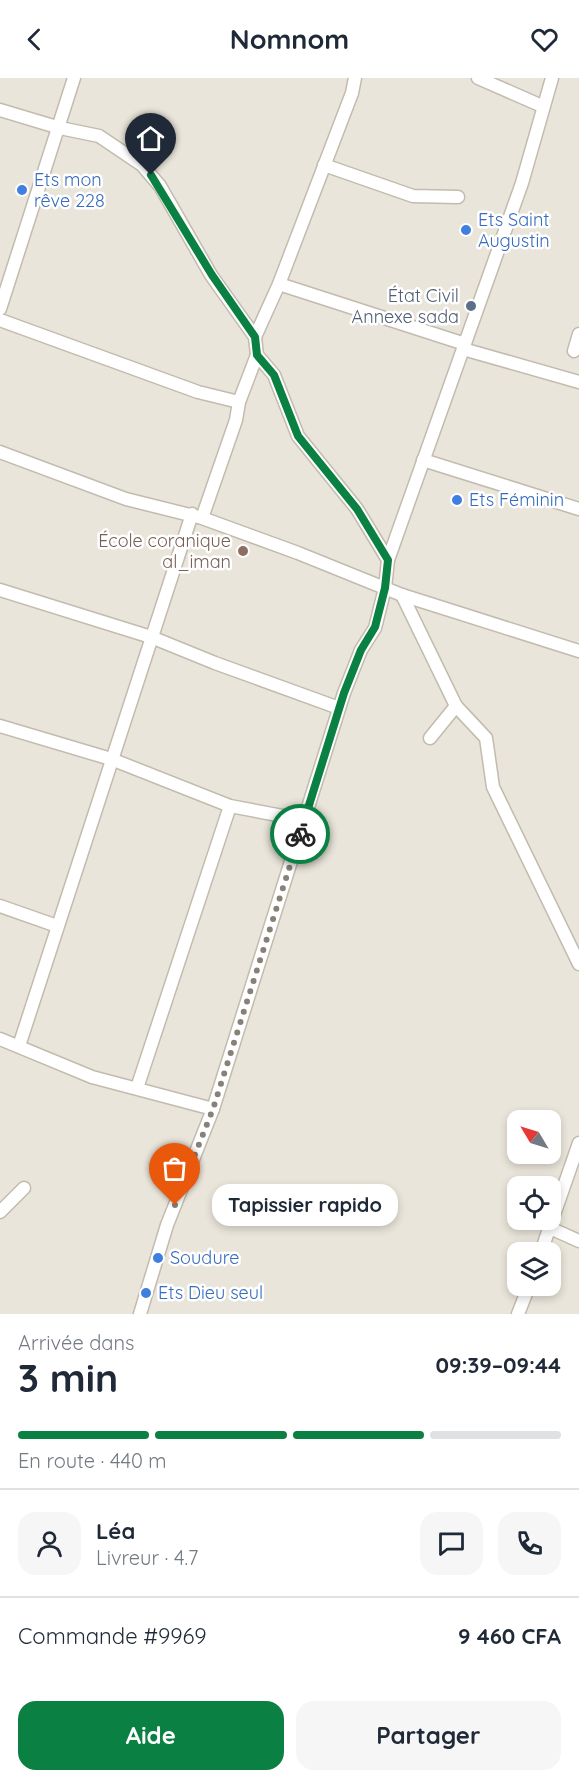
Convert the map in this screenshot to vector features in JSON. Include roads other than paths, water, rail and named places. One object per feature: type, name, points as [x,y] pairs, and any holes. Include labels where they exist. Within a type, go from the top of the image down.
[{"type":"street","points":[[0,309],[60,129],[74,78]]},
{"type":"street","points":[[255,337],[279,284],[352,93],[355,78]]},
{"type":"street","points":[[478,78],[542,106]]},
{"type":"street","points":[[140,1314],[167,1225],[213,1109],[339,708],[361,650],[375,627],[385,588],[388,560],[522,183],[542,106],[552,78]]},
{"type":"street","points":[[0,110],[60,129],[99,136],[142,165],[160,186],[212,275],[255,337],[257,355],[239,402],[236,420],[151,637],[19,1047]]},
{"type":"street","points":[[324,165],[413,196],[458,197]]},
{"type":"street","points":[[279,284],[579,382]]},
{"type":"street","points":[[0,320],[198,392],[239,402]]},
{"type":"street","points":[[574,351],[579,334]]},
{"type":"street","points":[[257,355],[274,375],[298,436],[357,509],[388,560]]},
{"type":"street","points":[[0,452],[126,499],[197,516],[402,596],[579,651]]},
{"type":"street","points":[[423,460],[579,508]]},
{"type":"street","points":[[0,590],[151,637],[339,708]]},
{"type":"street","points":[[402,596],[456,706],[486,738],[492,787],[579,964]]},
{"type":"street","points":[[430,738],[456,706]]},
{"type":"street","points":[[0,726],[111,759],[230,806],[304,820]]},
{"type":"street","points":[[137,1088],[230,806]]},
{"type":"street","points":[[0,906],[57,926]]},
{"type":"street","points":[[0,1039],[92,1077],[213,1109]]},
{"type":"street","points":[[561,1196],[579,1143]]},
{"type":"street","points":[[0,1212],[24,1188]]},
{"type":"street","points":[[554,1230],[579,1241]]},
{"type":"street","points":[[518,1314],[525,1296]]},
{"type":"place","name":"Ets mon rêve 228","points":[[22,190]]},
{"type":"place","name":"Ets Saint Augustin","points":[[466,230]]},
{"type":"place","name":"État Civil Annexe sada","points":[[471,306]]},
{"type":"place","name":"Ets Féminin","points":[[457,500]]},
{"type":"place","name":"École coranique al_iman","points":[[243,551]]},
{"type":"place","name":"Tapissier rapido","points":[[175,1205]]},
{"type":"place","name":"Soudure","points":[[158,1258]]},
{"type":"place","name":"Ets Dieu seul","points":[[146,1293]]}]
